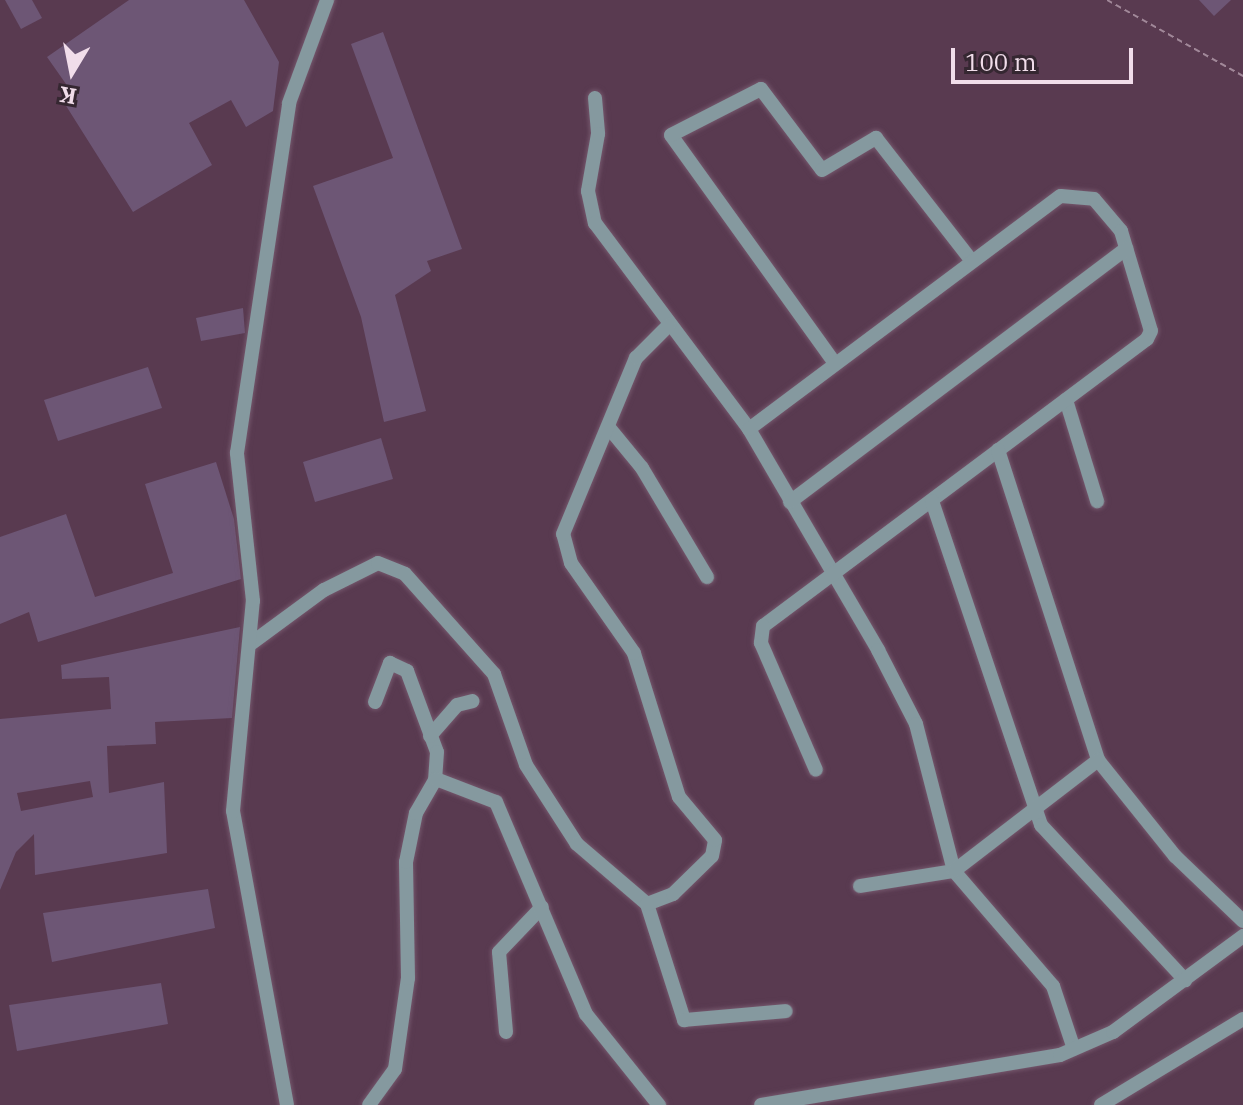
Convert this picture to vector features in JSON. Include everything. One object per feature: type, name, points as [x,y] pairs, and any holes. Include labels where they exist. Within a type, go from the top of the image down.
[{"type":"street","points":[[287,1105],[233,811],[253,601],[237,453],[289,103],[327,0]]},
{"type":"street","points":[[834,362],[671,135],[761,89],[822,170],[876,138],[971,260]]},
{"type":"street","points":[[595,98],[598,134],[588,191],[595,223],[749,429],[916,724],[954,871],[1053,986],[1074,1049]]},
{"type":"street","points":[[749,429],[971,260],[1070,194],[1100,204],[1126,249],[1151,331],[932,501],[766,620],[760,638],[816,770]]},
{"type":"street","points":[[790,502],[1126,249]]},
{"type":"street","points":[[647,904],[673,894],[712,856],[715,840],[679,797],[634,653],[565,548],[566,520],[610,429],[636,358],[669,325]]},
{"type":"street","points":[[1066,400],[1097,501]]},
{"type":"street","points":[[610,429],[707,577]]},
{"type":"street","points":[[998,450],[1098,760],[1175,856],[1243,921]]},
{"type":"street","points":[[932,501],[1033,809],[1086,881],[1185,980]]},
{"type":"street","points":[[249,645],[324,590],[378,563],[405,574],[494,674],[526,765],[577,844],[647,904],[684,1020],[786,1011]]},
{"type":"street","points":[[369,1105],[395,1069],[408,978],[406,862],[416,813],[435,780],[430,736],[407,671],[390,663],[375,702]]},
{"type":"street","points":[[430,736],[457,705],[473,701]]},
{"type":"street","points":[[860,886],[954,871],[1098,760]]},
{"type":"street","points":[[435,780],[496,802],[586,1014],[659,1105]]},
{"type":"street","points":[[506,1032],[499,952],[542,907]]},
{"type":"street","points":[[761,1105],[1074,1049],[1113,1032],[1243,936]]},
{"type":"street","points":[[1101,1105],[1243,1019]]},
{"type":"path","points":[[1107,0],[1243,76]]},
{"type":"building","points":[[5,0],[32,0],[42,18],[21,29]]},
{"type":"building","points":[[129,0],[244,0],[279,62],[273,111],[246,127],[231,100],[189,123],[212,165],[133,212],[63,101],[73,94],[47,57]]},
{"type":"building","points":[[1199,0],[1231,0],[1214,16]]},
{"type":"building","points":[[383,32],[462,249],[427,261],[431,271],[395,295],[426,411],[384,422],[361,317],[313,186],[393,158],[351,44]]},
{"type":"building","points":[[243,308],[245,333],[201,341],[196,318]]},
{"type":"building","points":[[148,367],[162,408],[58,441],[44,400]]},
{"type":"building","points":[[381,438],[393,479],[315,502],[303,462]]},
{"type":"building","points":[[216,462],[234,519],[241,579],[38,642],[29,612],[0,624],[0,537],[66,514],[95,597],[173,573],[145,484]]},
{"type":"building","points":[[240,627],[232,718],[155,722],[156,744],[107,746],[109,793],[164,782],[167,853],[35,875],[34,834],[16,852],[0,890],[0,719],[111,709],[109,677],[62,679],[61,665]],"holes":[[[90,781],[93,797],[21,811],[17,793]]]},
{"type":"building","points":[[208,889],[215,928],[52,962],[43,913]]},
{"type":"building","points":[[161,983],[168,1024],[17,1051],[9,1005]]}]
